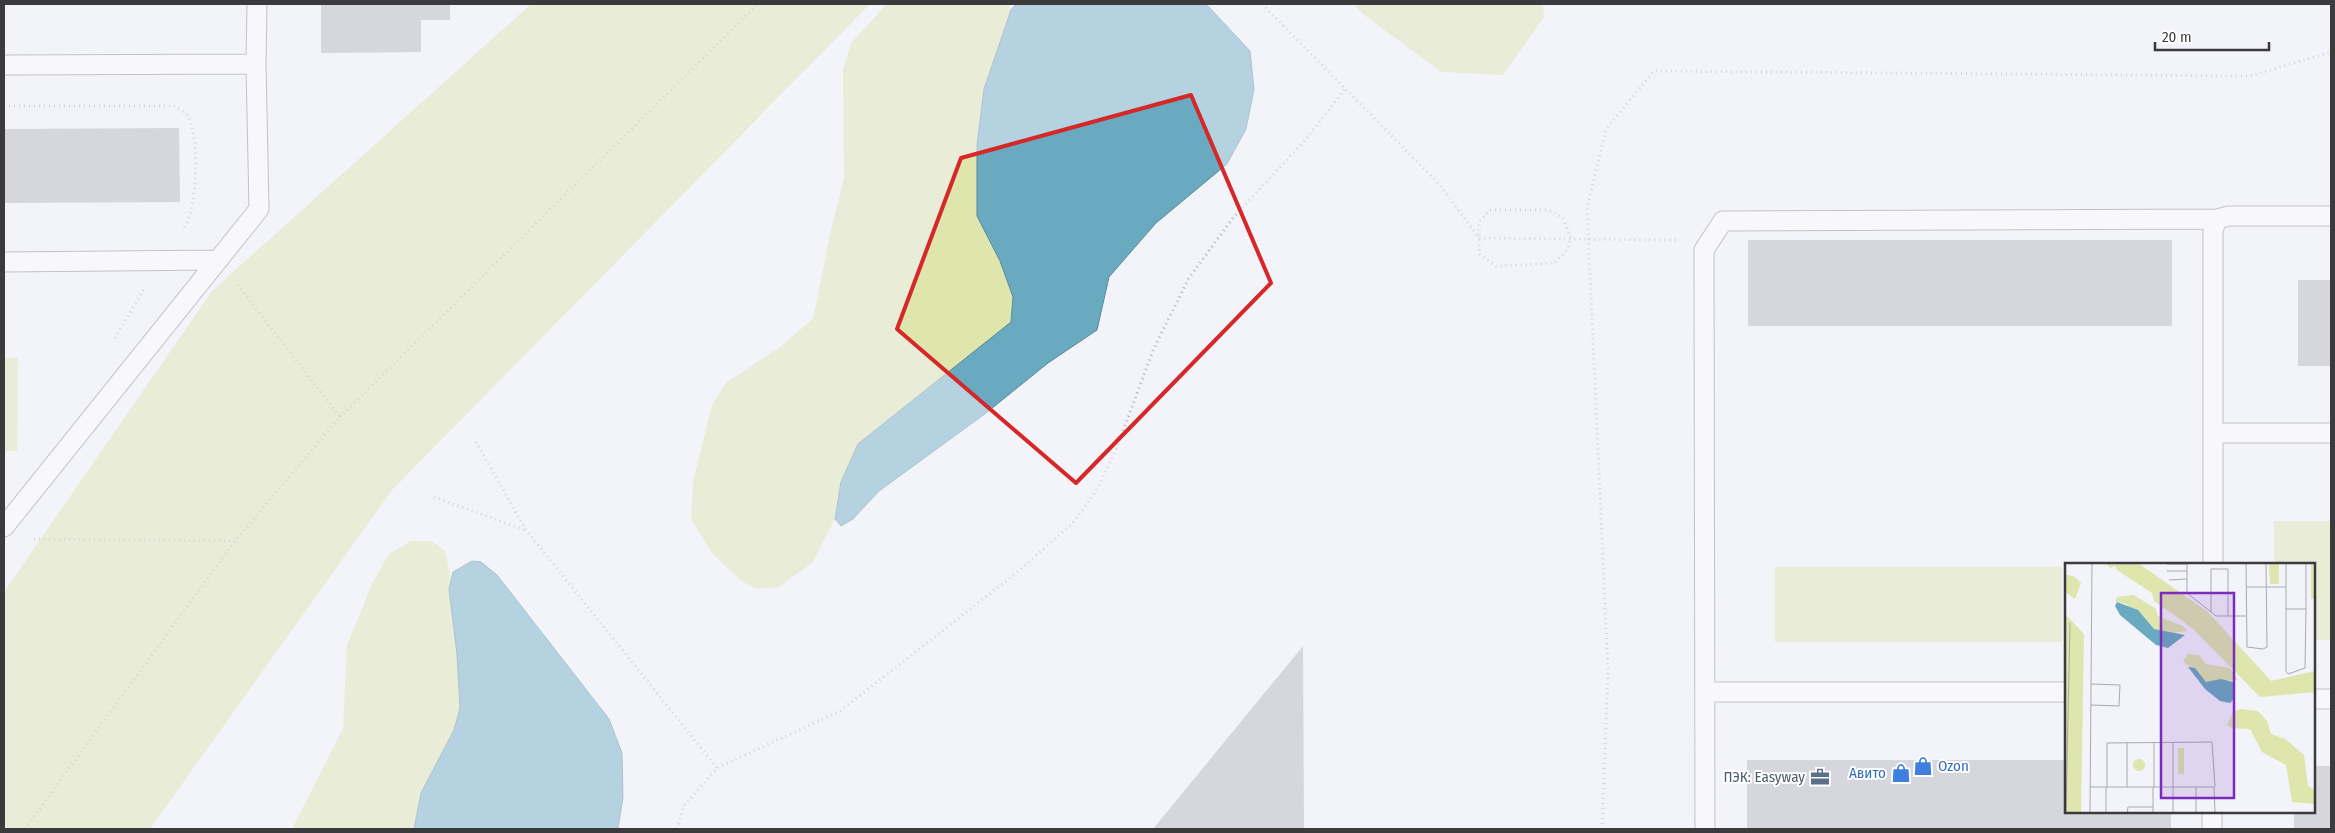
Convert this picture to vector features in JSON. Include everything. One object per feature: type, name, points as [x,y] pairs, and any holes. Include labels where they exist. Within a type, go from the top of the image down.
[{"type":"lane","points":[[4,526],[259,210],[256,64],[257,4]]},
{"type":"lane","points":[[4,65],[256,64]]},
{"type":"lane","points":[[1705,829],[1704,250],[1723,221],[1754,219],[2217,219],[2229,216],[2331,216]]},
{"type":"lane","points":[[2213,563],[2213,231],[2217,219]]},
{"type":"lane","points":[[4,262],[218,260]]},
{"type":"lane","points":[[2213,433],[2331,433]]},
{"type":"lane","points":[[1705,692],[2065,692]]},
{"type":"lane","points":[[2315,699],[2331,699]]},
{"type":"lane","points":[[2212,813],[2212,829]]},
{"type":"path","points":[[25,829],[236,542],[340,417],[758,4]]},
{"type":"path","points":[[1262,4],[1439,184],[1479,238]]},
{"type":"path","points":[[1602,829],[1608,671],[1587,208],[1606,129],[1654,71],[2250,76],[2331,52]]},
{"type":"path","points":[[677,829],[684,806],[718,768],[840,711],[1015,574],[1073,523],[1096,491],[1116,450],[1154,348],[1189,278],[1233,218],[1306,139],[1345,89]]},
{"type":"path","points":[[4,106],[174,106],[188,116],[195,139],[193,209],[185,228],[178,232]]},
{"type":"path","points":[[1490,210],[1548,210],[1563,218],[1571,238],[1567,250],[1554,263],[1496,266],[1479,254],[1479,222],[1490,210]]},
{"type":"path","points":[[1479,238],[1710,240]]},
{"type":"path","points":[[218,260],[340,417]]},
{"type":"path","points":[[476,442],[526,530],[718,768]]},
{"type":"path","points":[[434,497],[526,530]]},
{"type":"path","points":[[33,539],[236,542]]},
{"type":"highlighted area","points":[[1191,95],[1271,283],[1076,483],[897,329],[961,158]]},
{"type":"green space","points":[[531,4],[870,4],[392,490],[150,829],[4,829],[4,592],[212,291]]},
{"type":"green space","points":[[887,4],[1009,4],[1011,10],[984,89],[977,145],[977,216],[1000,261],[1013,297],[1011,323],[858,444],[841,482],[835,519],[813,562],[779,587],[757,589],[740,580],[712,553],[691,519],[693,482],[712,405],[726,383],[780,347],[813,319],[831,230],[844,179],[843,70],[851,43]]},
{"type":"green space","points":[[1353,4],[1543,4],[1544,17],[1503,75],[1441,72],[1363,14]]},
{"type":"green space","points":[[4,358],[18,358],[17,451],[4,451]]},
{"type":"green space","points":[[2274,521],[2331,521],[2331,640],[2315,640],[2315,563],[2274,563]]},
{"type":"green space","points":[[411,541],[432,541],[445,551],[451,579],[449,589],[457,654],[460,708],[454,730],[421,793],[414,829],[292,829],[343,729],[347,645],[373,582],[389,554]]},
{"type":"green space","points":[[1775,567],[2062,567],[2062,642],[1775,642]]},
{"type":"water","points":[[1016,4],[1206,4],[1250,51],[1254,89],[1246,129],[1227,164],[1156,223],[1109,277],[1097,330],[1048,363],[986,413],[879,491],[853,519],[841,526],[835,519],[841,482],[858,444],[1011,322],[1013,297],[1000,261],[977,216],[977,145],[984,89],[1011,10]]},
{"type":"water","points":[[472,561],[481,562],[497,575],[609,719],[622,753],[623,797],[618,829],[414,829],[421,793],[454,730],[460,708],[457,654],[449,589],[453,572]]},
{"type":"building","points":[[321,4],[450,4],[450,20],[421,20],[421,52],[321,53]]},
{"type":"building","points":[[179,128],[180,202],[4,203],[4,129]]},
{"type":"building","points":[[1748,240],[2172,240],[2172,326],[1748,326]]},
{"type":"building","points":[[2298,280],[2331,280],[2331,366],[2298,366]]},
{"type":"building","points":[[1303,646],[1304,829],[1153,829]]},
{"type":"building","points":[[1747,760],[2065,760],[2065,813],[2171,813],[2171,829],[1747,829]]},
{"type":"building","points":[[2315,766],[2331,766],[2331,829],[2294,829],[2294,813],[2315,813]]},
{"type":"place","name":"Ozon","points":[[1923,766]]},
{"type":"place","name":"Авито","points":[[1901,773]]},
{"type":"place","name":"ПЭК: Easyway","points":[[1820,777]]}]
